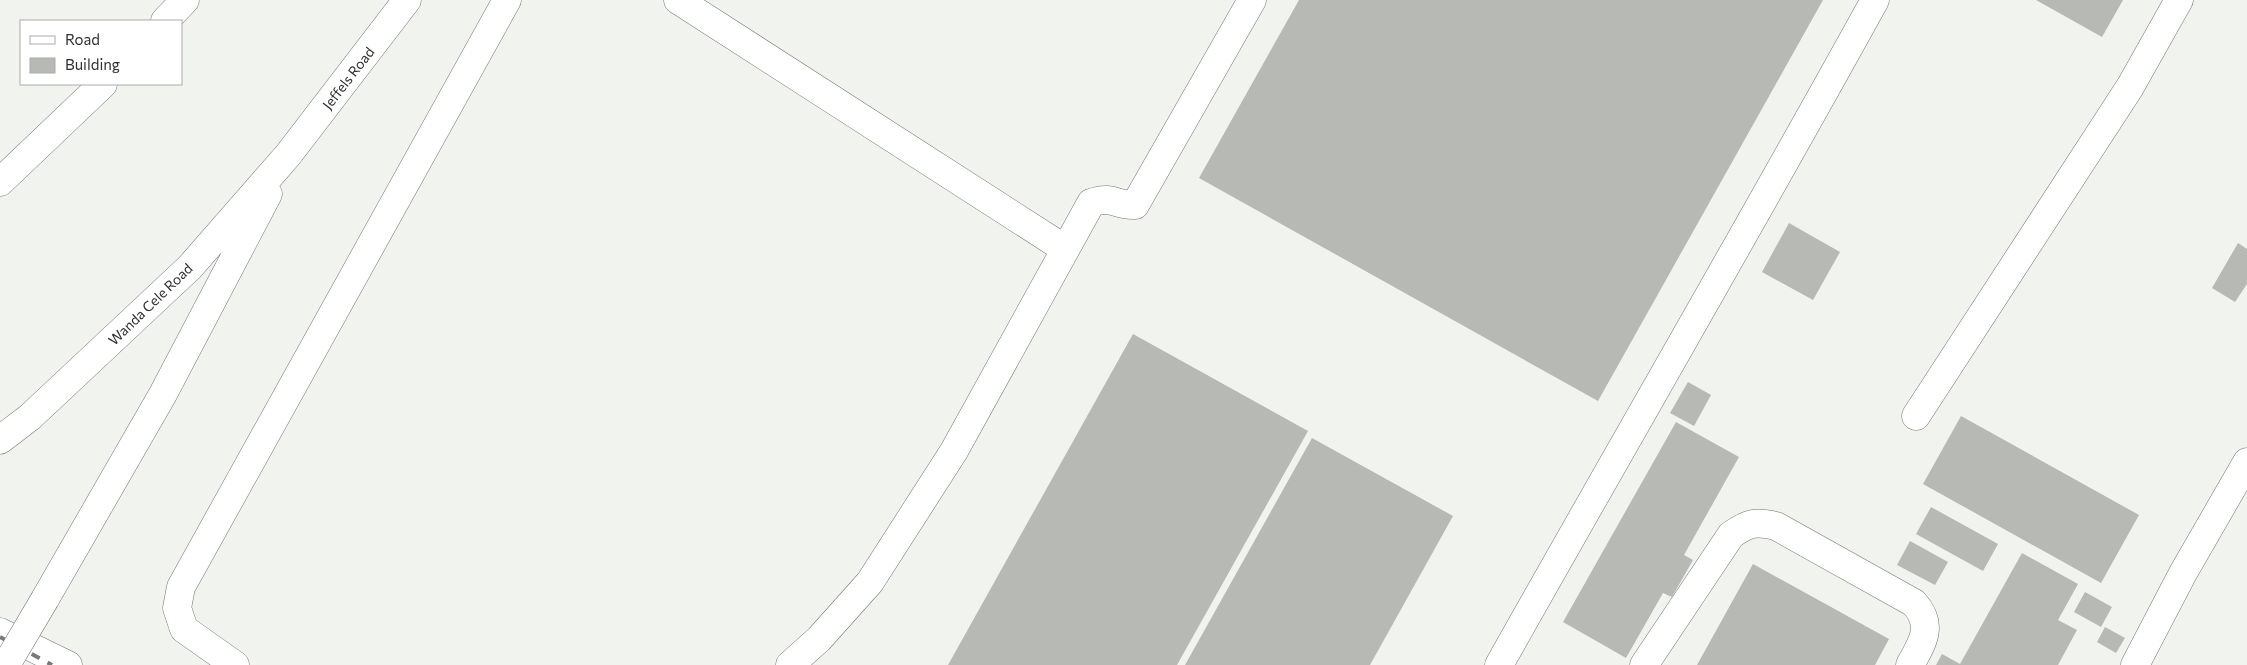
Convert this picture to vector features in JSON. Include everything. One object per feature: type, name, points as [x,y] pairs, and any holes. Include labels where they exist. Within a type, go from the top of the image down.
[{"type":"main road","points":[[166,20],[185,0]]},
{"type":"main road","points":[[235,665],[184,629],[177,608],[181,587],[507,0]]},
{"type":"main road","points":[[678,0],[1065,249]]},
{"type":"main road","points":[[790,665],[819,639],[870,582],[954,451],[1091,203],[1103,199],[1127,206],[1135,205],[1252,0]]},
{"type":"main road","points":[[1499,665],[1690,327],[1738,247],[1876,0]]},
{"type":"main road","points":[[1916,416],[2130,87],[2179,0]]},
{"type":"main road","name":"Jeffels Road","points":[[288,155],[402,3]]},
{"type":"main road","points":[[0,182],[102,85]]},
{"type":"main road","points":[[6,665],[163,394],[288,155]]},
{"type":"main road","name":"Wanda Cele Road","points":[[0,440],[30,417],[190,267],[288,155]]},
{"type":"main road","points":[[2135,665],[2183,573],[2247,462]]},
{"type":"main road","points":[[1644,665],[1731,535],[1745,525],[1760,522],[1776,526],[1914,603],[1923,612],[1926,627],[1923,642],[1910,665]]},
{"type":"main road","points":[[0,632],[68,665]]},
{"type":"building","points":[[1299,0],[1823,0],[1598,401],[1199,178]]},
{"type":"building","points":[[2036,0],[2123,0],[2102,37]]},
{"type":"building","points":[[1789,223],[1840,252],[1813,300],[1762,272]]},
{"type":"building","points":[[2238,243],[2247,249],[2247,284],[2235,302],[2212,288]]},
{"type":"building","points":[[1133,334],[1308,431],[1177,665],[948,665]]},
{"type":"building","points":[[1688,382],[1711,395],[1694,426],[1670,413]]},
{"type":"building","points":[[1961,416],[2139,515],[2101,583],[1923,484]]},
{"type":"building","points":[[1676,422],[1739,457],[1684,555],[1693,560],[1672,597],[1663,593],[1626,658],[1563,622]]},
{"type":"building","points":[[1312,438],[1453,516],[1370,665],[1185,665]]},
{"type":"building","points":[[1931,507],[1998,544],[1983,571],[1916,534]]},
{"type":"building","points":[[1910,541],[1948,562],[1935,585],[1897,565]]},
{"type":"building","points":[[2022,553],[2078,584],[2058,620],[2077,630],[2058,665],[1936,665],[1942,654],[1960,664]]},
{"type":"building","points":[[1753,564],[1889,639],[1875,665],[1697,665]]},
{"type":"building","points":[[2085,592],[2112,607],[2101,627],[2074,612]]},
{"type":"building","points":[[2105,627],[2125,638],[2116,653],[2097,642]]},
{"type":"railway","points":[[0,637],[52,665]]}]
